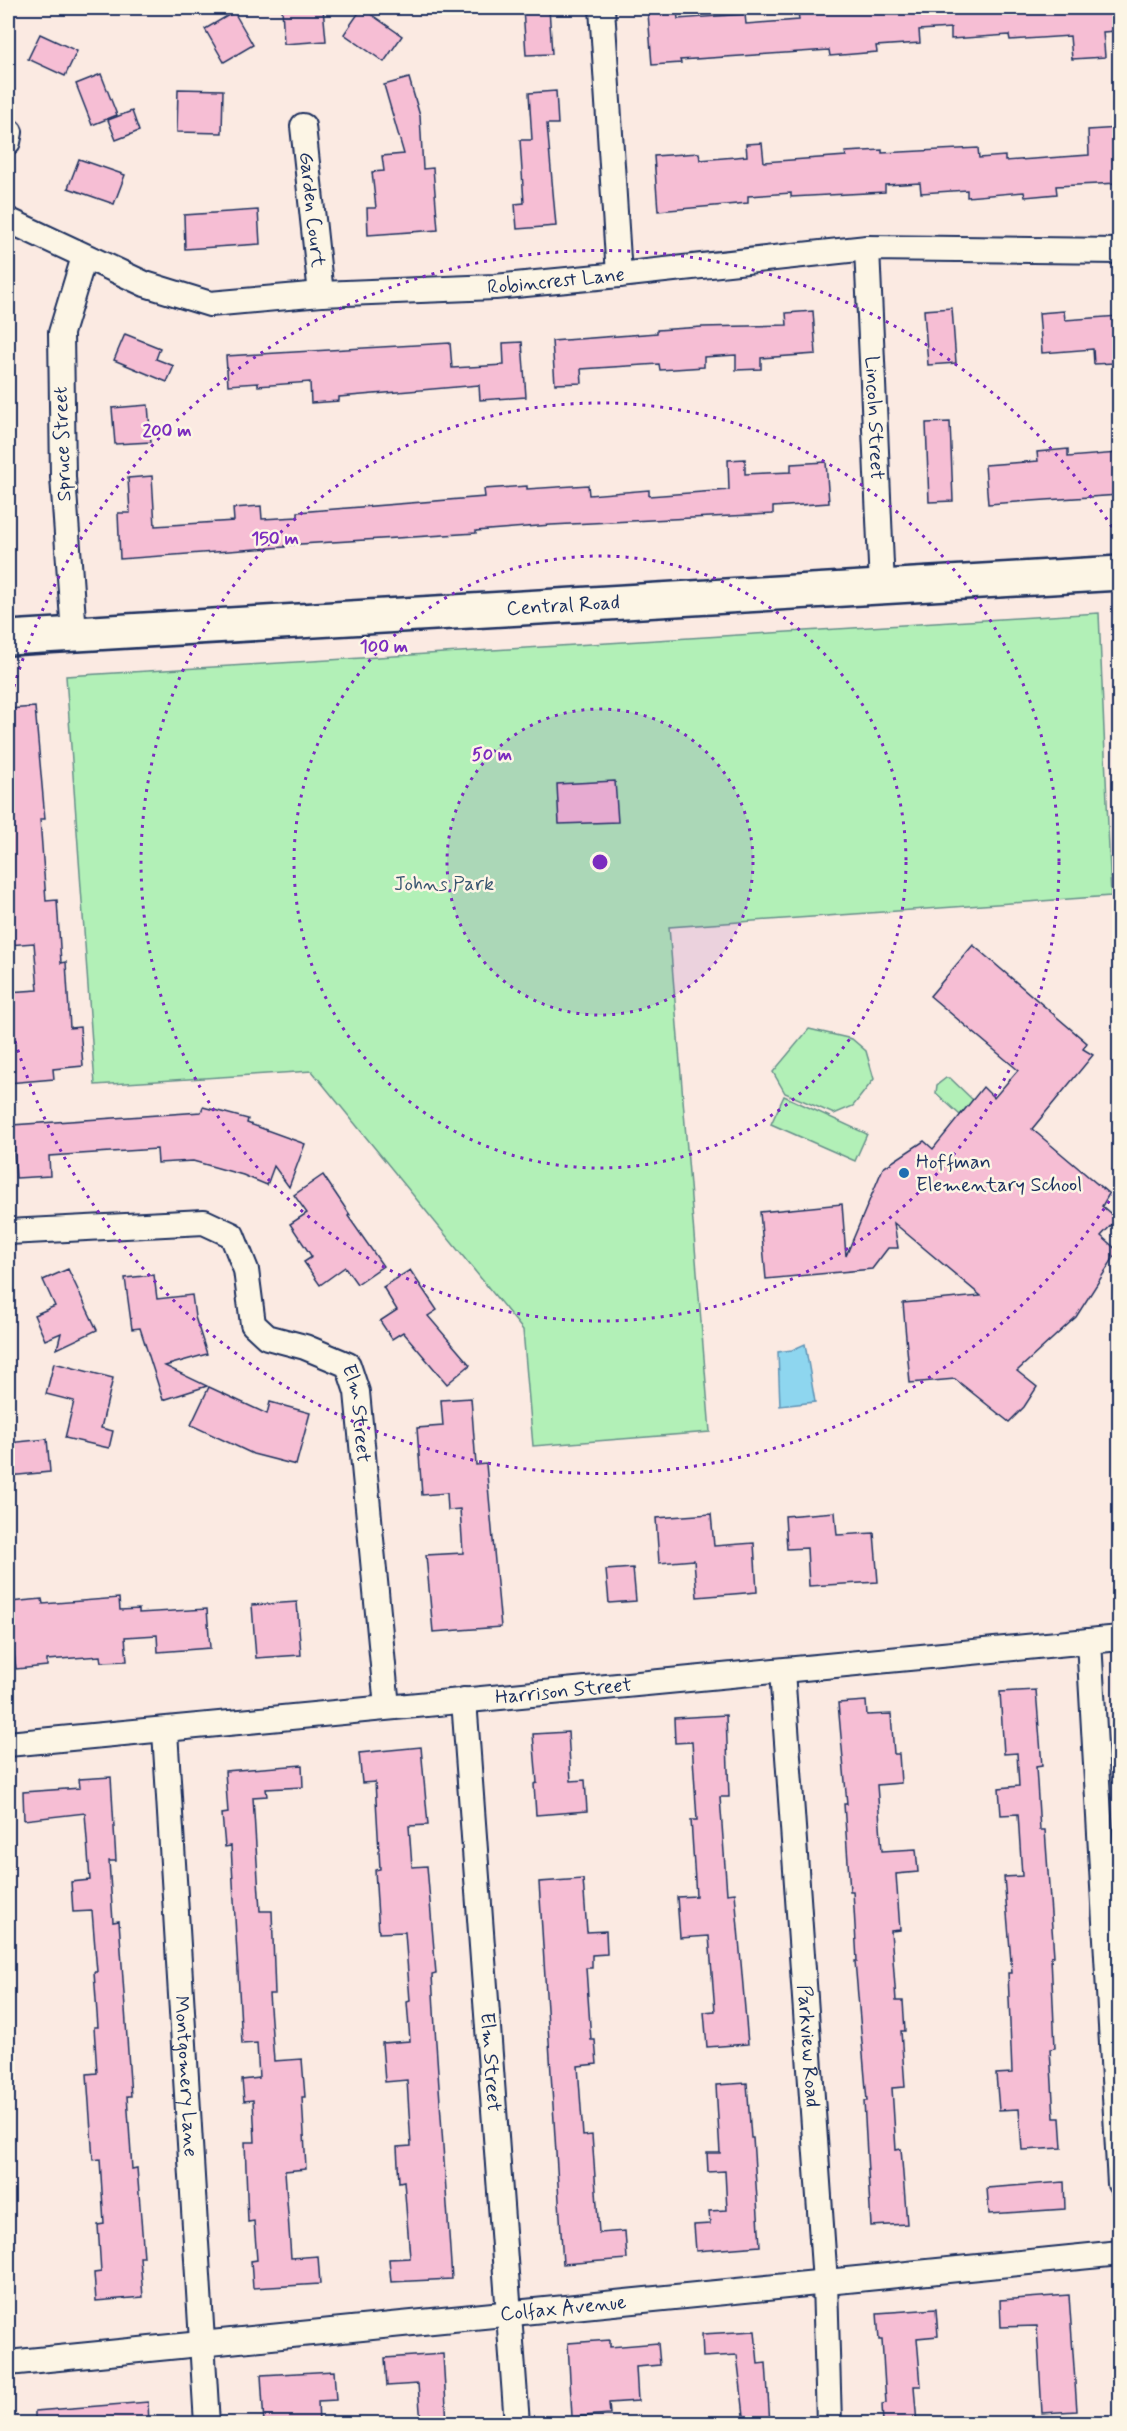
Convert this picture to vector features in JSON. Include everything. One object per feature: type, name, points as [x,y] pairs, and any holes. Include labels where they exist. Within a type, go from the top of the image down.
[{"type":"main road","name":"Central Road","points":[[8,638],[1119,573]]},
{"type":"street","points":[[602,8],[619,276]]},
{"type":"street","name":"Garden Court","points":[[303,126],[321,294]]},
{"type":"street","name":"Robincrest Lane","points":[[8,220],[146,284],[210,304],[321,294],[495,286],[619,276],[867,248],[1119,251]]},
{"type":"street","name":"Lincoln Street","points":[[867,248],[882,587]]},
{"type":"street","name":"Spruce Street","points":[[74,634],[63,477],[61,333],[84,257]]},
{"type":"street","name":"Elm Street","points":[[8,1233],[204,1222],[232,1234],[246,1270],[254,1324],[267,1337],[305,1347],[348,1365],[357,1392],[387,1707]]},
{"type":"street","name":"Harrison Street","points":[[8,1744],[165,1731],[387,1707],[1119,1638]]},
{"type":"street","points":[[1089,1641],[1119,2184]]},
{"type":"street","name":"Parkview Road","points":[[782,1671],[825,2282],[829,2424]]},
{"type":"street","name":"Elm Street","points":[[464,1700],[517,2424]]},
{"type":"street","name":"Montgomery Lane","points":[[165,1731],[207,2424]]},
{"type":"street","name":"Colfax Avenue","points":[[8,2363],[1119,2253]]},
{"type":"green space","name":"Johns Park","points":[[1099,613],[1111,896],[669,927],[710,1432],[533,1446],[523,1330],[312,1071],[95,1085],[66,676]]},
{"type":"green space","points":[[809,1029],[852,1039],[866,1051],[874,1079],[853,1106],[834,1114],[785,1093],[773,1072]]},
{"type":"green space","points":[[946,1078],[950,1078],[973,1100],[960,1115],[936,1093],[937,1085]]},
{"type":"green space","points":[[784,1096],[867,1134],[855,1161],[771,1124]]},
{"type":"water","points":[[805,1344],[815,1402],[780,1406],[778,1352],[792,1350]]},
{"type":"building","points":[[282,8],[323,8],[326,41],[284,44]]},
{"type":"building","points":[[362,8],[402,36],[384,62],[344,34]]},
{"type":"building","points":[[523,8],[549,8],[552,54],[526,55]]},
{"type":"building","points":[[851,8],[934,8],[934,11],[978,8],[1114,8],[1116,31],[1103,32],[1105,57],[1072,59],[1070,36],[1010,40],[1009,35],[951,39],[951,28],[919,30],[920,43],[876,46],[877,52],[830,56],[829,50],[680,60],[681,63],[652,65],[648,13],[677,11],[678,19],[745,14],[746,24],[799,20],[798,11]]},
{"type":"building","points":[[234,12],[253,45],[224,62],[205,29]]},
{"type":"building","points":[[40,34],[77,51],[65,76],[28,59]]},
{"type":"building","points":[[101,74],[117,115],[92,125],[76,84]]},
{"type":"building","points":[[409,78],[420,116],[423,169],[433,168],[438,230],[368,235],[367,208],[376,208],[372,172],[384,171],[382,156],[404,154],[384,85]]},
{"type":"building","points":[[178,89],[223,90],[222,133],[177,132]]},
{"type":"building","points":[[556,91],[558,124],[547,124],[556,226],[517,229],[515,204],[524,203],[520,140],[532,140],[529,93]]},
{"type":"building","points":[[132,111],[139,131],[116,140],[108,120]]},
{"type":"building","points":[[1119,128],[1119,183],[1056,186],[1057,194],[1025,197],[1024,192],[967,197],[967,190],[921,193],[920,183],[885,185],[885,192],[791,197],[791,193],[748,196],[748,203],[658,211],[654,156],[699,153],[700,160],[747,156],[746,144],[762,143],[764,162],[846,156],[845,152],[882,150],[882,153],[978,148],[979,158],[1005,156],[1005,161],[1089,155],[1088,130]]},
{"type":"building","points":[[79,159],[125,175],[114,204],[68,188]]},
{"type":"building","points":[[258,210],[260,244],[185,249],[184,215]]},
{"type":"building","points":[[952,308],[956,363],[928,365],[924,310]]},
{"type":"building","points":[[813,311],[816,354],[761,358],[761,369],[736,370],[736,355],[704,357],[704,367],[660,370],[659,364],[581,369],[582,383],[555,384],[552,341],[657,333],[657,330],[787,325],[786,313]]},
{"type":"building","points":[[1064,311],[1065,320],[1119,316],[1119,354],[1113,355],[1114,363],[1094,364],[1093,349],[1042,353],[1039,313]]},
{"type":"building","points":[[125,334],[160,348],[156,359],[174,366],[167,382],[114,360]]},
{"type":"building","points":[[522,342],[526,397],[480,400],[479,385],[339,397],[339,401],[311,403],[310,382],[258,386],[258,383],[228,385],[226,356],[450,343],[452,368],[504,365],[503,343]]},
{"type":"building","points":[[148,405],[151,442],[115,444],[112,408]]},
{"type":"building","points":[[950,422],[953,501],[929,502],[926,423]]},
{"type":"building","points":[[1068,449],[1068,457],[1118,453],[1119,495],[988,504],[985,465],[1038,461],[1037,452]]},
{"type":"building","points":[[745,459],[745,474],[791,472],[791,464],[826,462],[829,503],[773,507],[773,514],[551,525],[476,531],[476,533],[285,545],[285,547],[120,559],[118,513],[130,513],[128,478],[152,476],[155,526],[234,521],[233,508],[261,506],[262,519],[298,517],[298,512],[485,497],[484,489],[527,486],[527,489],[588,485],[589,495],[649,490],[649,496],[729,490],[728,460]]},
{"type":"building","points":[[35,707],[45,819],[40,819],[46,901],[57,900],[61,963],[66,962],[70,1028],[80,1027],[83,1066],[53,1069],[54,1079],[8,1083],[8,992],[38,990],[34,943],[8,945],[8,795],[14,795],[11,755],[8,755],[8,732],[10,732],[8,709]]},
{"type":"building","points":[[615,781],[618,822],[559,824],[557,784]]},
{"type":"building","points":[[973,945],[1087,1043],[1083,1049],[1093,1055],[1032,1129],[1109,1194],[1102,1206],[1117,1219],[1101,1236],[1118,1251],[1076,1317],[1017,1371],[1037,1387],[1024,1407],[1009,1422],[955,1379],[910,1383],[903,1303],[981,1296],[894,1223],[898,1248],[888,1248],[872,1269],[766,1279],[760,1212],[842,1204],[846,1256],[883,1168],[924,1141],[933,1149],[983,1087],[994,1098],[1018,1070],[930,996]]},
{"type":"building","points":[[203,1107],[248,1119],[247,1123],[305,1144],[289,1187],[274,1166],[267,1185],[243,1175],[193,1161],[158,1163],[157,1149],[49,1156],[50,1176],[16,1178],[12,1125],[201,1112]]},
{"type":"building","points":[[323,1175],[383,1266],[357,1284],[345,1267],[320,1285],[304,1262],[312,1257],[290,1224],[307,1213],[294,1195]]},
{"type":"building","points":[[68,1269],[97,1330],[57,1349],[61,1333],[45,1340],[34,1315],[55,1306],[43,1280]]},
{"type":"building","points":[[410,1270],[437,1310],[428,1316],[470,1365],[447,1384],[403,1332],[392,1339],[380,1321],[397,1310],[383,1287]]},
{"type":"building","points":[[154,1275],[157,1299],[192,1295],[195,1317],[207,1354],[165,1366],[207,1386],[163,1400],[140,1328],[132,1329],[125,1278]]},
{"type":"building","points":[[54,1363],[113,1378],[101,1428],[113,1431],[109,1448],[65,1438],[74,1401],[46,1394]]},
{"type":"building","points":[[209,1387],[267,1414],[270,1402],[310,1413],[296,1465],[253,1454],[191,1425]]},
{"type":"building","points":[[471,1398],[476,1465],[486,1464],[501,1627],[433,1632],[426,1555],[463,1553],[460,1509],[448,1510],[447,1493],[422,1495],[417,1428],[443,1426],[441,1400]]},
{"type":"building","points":[[47,1439],[50,1472],[8,1476],[8,1443]]},
{"type":"building","points":[[835,1512],[837,1535],[874,1533],[878,1582],[809,1586],[807,1548],[787,1549],[785,1516]]},
{"type":"building","points":[[711,1514],[714,1546],[754,1543],[757,1592],[697,1597],[694,1560],[659,1563],[656,1518]]},
{"type":"building","points":[[633,1568],[636,1601],[609,1603],[606,1570]]},
{"type":"building","points":[[119,1598],[120,1610],[139,1609],[139,1613],[207,1609],[210,1648],[158,1652],[157,1635],[125,1637],[127,1661],[101,1662],[100,1656],[47,1660],[47,1666],[16,1669],[14,1653],[8,1654],[10,1602],[42,1599],[43,1604]]},
{"type":"building","points":[[297,1602],[301,1655],[256,1658],[252,1605]]},
{"type":"building","points":[[1036,1690],[1042,1766],[1036,1767],[1040,1830],[1045,1830],[1054,1956],[1051,1957],[1055,2048],[1050,2049],[1054,2118],[1060,2118],[1062,2148],[1022,2150],[1019,2109],[999,2110],[996,2074],[1012,2073],[1008,1973],[1012,1973],[1004,1877],[1022,1876],[1018,1814],[1001,1815],[999,1788],[1019,1786],[1017,1753],[1004,1754],[1000,1692]]},
{"type":"building","points":[[866,1701],[867,1715],[891,1714],[894,1754],[899,1754],[901,1783],[877,1785],[882,1851],[916,1849],[918,1872],[896,1874],[900,1930],[891,1931],[896,2001],[903,2001],[905,2031],[901,2031],[905,2087],[892,2088],[896,2150],[901,2149],[907,2224],[871,2226],[864,2101],[867,2101],[838,1703]]},
{"type":"building","points":[[726,1715],[729,1797],[720,1797],[727,1894],[735,1893],[748,2044],[707,2047],[704,2012],[715,2011],[709,1936],[680,1938],[677,1897],[696,1896],[691,1820],[697,1820],[692,1742],[675,1743],[674,1718]]},
{"type":"building","points":[[568,1732],[571,1781],[585,1780],[587,1811],[536,1815],[534,1784],[537,1783],[533,1734]]},
{"type":"building","points":[[421,1747],[428,1825],[409,1826],[412,1867],[427,1866],[436,1974],[432,1975],[452,2279],[391,2282],[389,2259],[410,2258],[404,2181],[399,2182],[397,2147],[411,2146],[407,2080],[385,2082],[382,2043],[410,2041],[407,2002],[410,2001],[405,1932],[379,1933],[375,1870],[380,1869],[375,1782],[362,1783],[359,1753]]},
{"type":"building","points":[[302,1765],[303,1787],[266,1789],[267,1796],[253,1797],[260,1911],[272,1911],[275,1994],[269,1994],[274,2061],[302,2059],[306,2169],[285,2171],[291,2258],[318,2256],[320,2284],[253,2288],[251,2261],[257,2260],[254,2221],[248,2222],[245,2142],[255,2142],[253,2100],[244,2101],[242,2080],[259,2078],[257,2043],[242,2044],[231,1846],[225,1847],[222,1814],[228,1813],[225,1771]]},
{"type":"building","points":[[111,1777],[116,1861],[109,1861],[113,1922],[119,1921],[131,2096],[127,2096],[132,2169],[137,2168],[144,2257],[140,2257],[143,2297],[96,2301],[94,2273],[101,2272],[98,2225],[104,2224],[100,2159],[93,2160],[87,2074],[97,2073],[94,2027],[98,2027],[94,1972],[97,1972],[92,1911],[73,1912],[71,1882],[90,1880],[85,1813],[24,1820],[23,1792],[80,1788],[79,1779]]},
{"type":"building","points":[[583,1879],[587,1932],[606,1931],[607,1954],[592,1955],[592,1968],[586,1968],[591,2040],[595,2040],[597,2064],[578,2066],[583,2136],[592,2135],[599,2233],[625,2231],[627,2259],[563,2264],[539,1882]]},
{"type":"building","points":[[747,2083],[760,2246],[696,2251],[694,2225],[710,2224],[709,2211],[727,2210],[725,2171],[708,2172],[707,2153],[720,2153],[716,2085]]},
{"type":"building","points":[[1064,2182],[1065,2209],[989,2214],[987,2188]]},
{"type":"building","points":[[1069,2295],[1077,2411],[1042,2413],[1037,2326],[1001,2327],[1000,2300]]},
{"type":"building","points":[[936,2309],[938,2336],[917,2338],[921,2386],[914,2386],[917,2424],[883,2424],[882,2404],[886,2403],[882,2340],[879,2340],[877,2313]]},
{"type":"building","points":[[755,2331],[758,2364],[766,2363],[770,2424],[745,2424],[737,2355],[703,2357],[702,2334]]},
{"type":"building","points":[[610,2340],[610,2347],[658,2343],[660,2365],[636,2367],[638,2401],[609,2403],[610,2414],[572,2417],[568,2343]]},
{"type":"building","points":[[443,2354],[447,2424],[421,2424],[418,2384],[387,2386],[385,2358]]},
{"type":"building","points":[[334,2371],[336,2400],[318,2401],[319,2424],[264,2424],[261,2375]]},
{"type":"building","points":[[148,2402],[149,2424],[35,2424],[35,2411]]},
{"type":"place","name":"Hoffman Elementary School","points":[[904,1173]]}]
